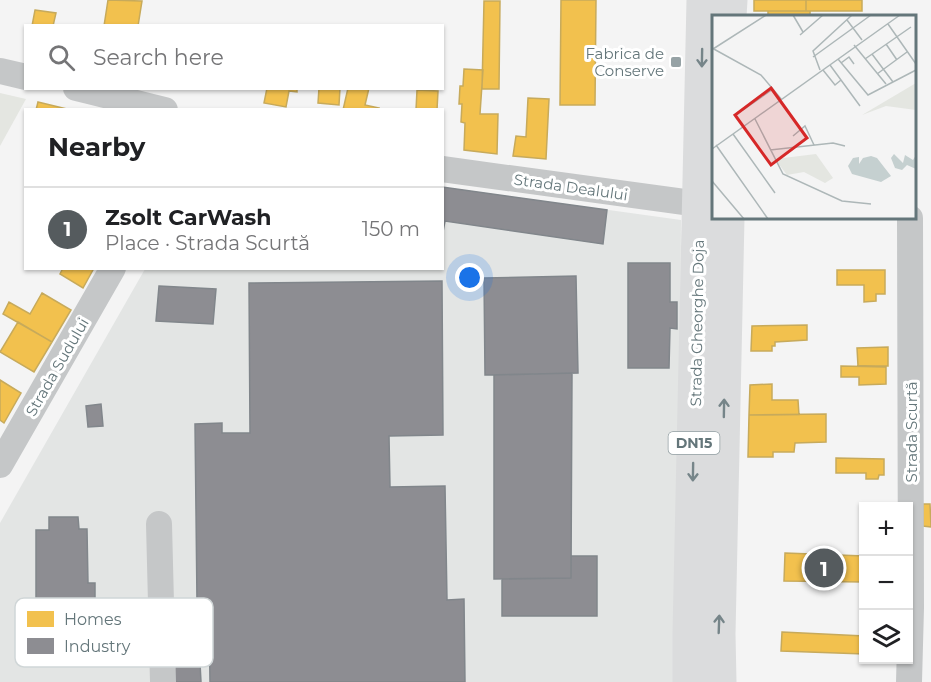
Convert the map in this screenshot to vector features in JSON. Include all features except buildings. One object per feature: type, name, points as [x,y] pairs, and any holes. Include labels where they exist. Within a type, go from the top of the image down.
[{"type":"main road","name":"Strada Gheorghe Doja","points":[[703,0],[712,173]]},
{"type":"main road","points":[[730,15],[731,0]]},
{"type":"main road","name":"Strada Gheorghe Doja","points":[[689,682],[689,633],[714,219]]},
{"type":"main road","name":"Strada Gheorghe Doja","points":[[714,219],[720,682]]},
{"type":"street","points":[[0,70],[24,76]]},
{"type":"street","points":[[84,90],[157,108]]},
{"type":"street","name":"Strada Dealului","points":[[444,169],[712,211]]},
{"type":"street","name":"Strada Scurtă","points":[[909,682],[911,608],[910,219]]},
{"type":"street","name":"Strada Sudului","points":[[0,465],[112,270]]},
{"type":"street","points":[[159,524],[161,598]]},
{"type":"street","points":[[163,667],[163,682]]},
{"type":"shaded area","points":[[0,93],[26,99],[0,146]]},
{"type":"shaded area","points":[[444,187],[681,220],[678,682],[0,682],[0,523],[144,270],[444,270]]},
{"type":"place","name":"Fabrica de Conserve","points":[[676,62]]},
{"type":"place","name":"Zsolt CarWash","points":[[824,568]]}]
